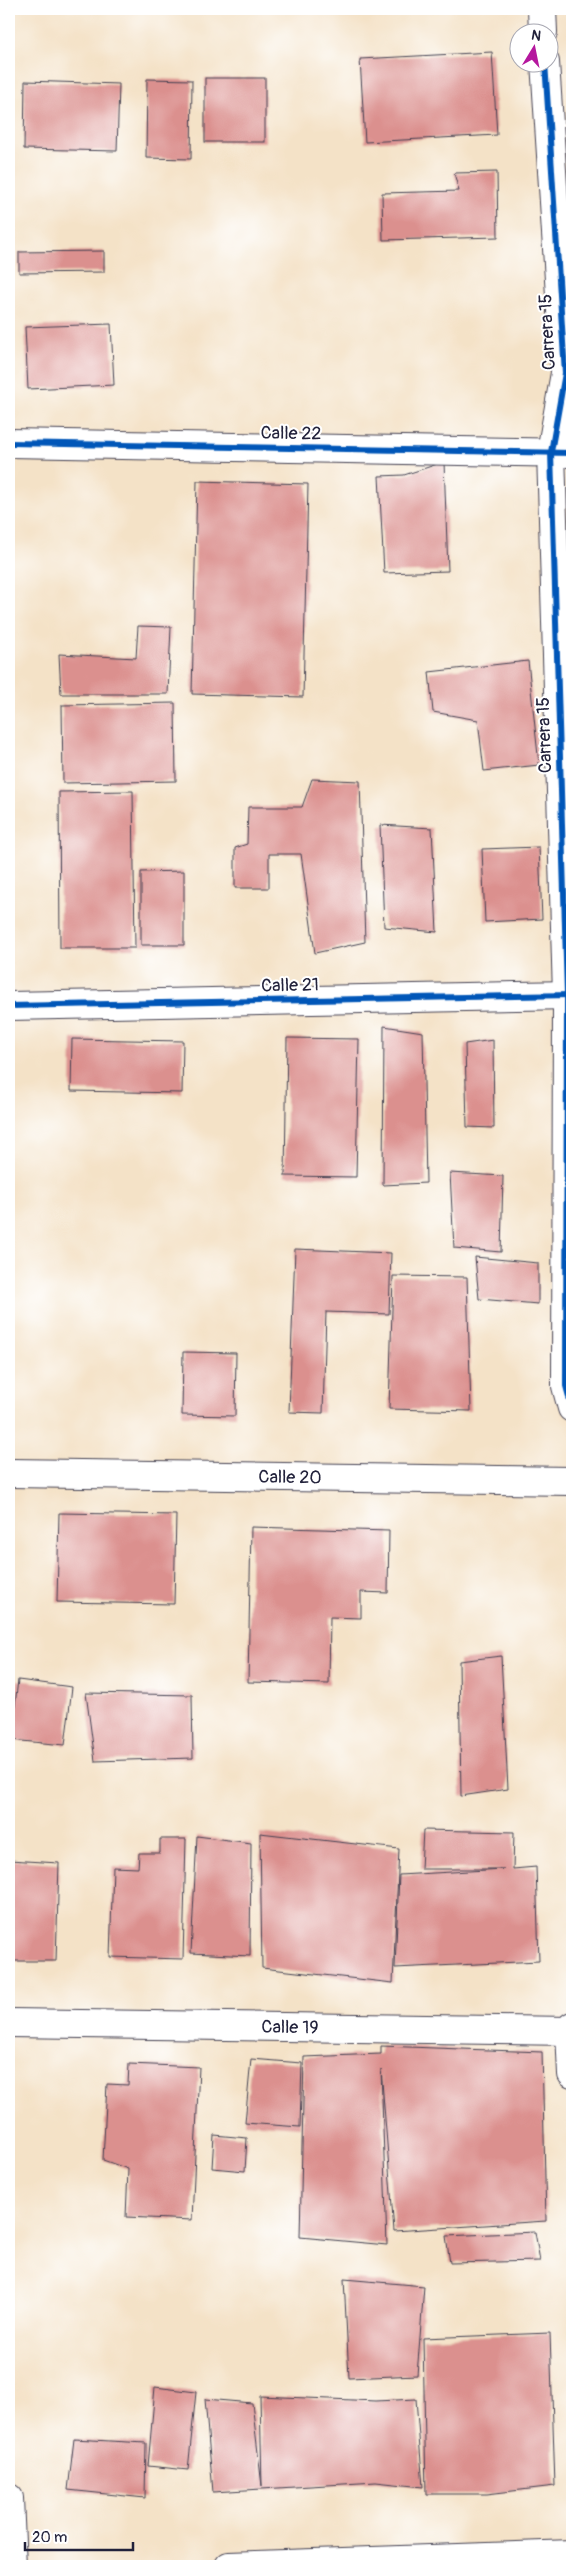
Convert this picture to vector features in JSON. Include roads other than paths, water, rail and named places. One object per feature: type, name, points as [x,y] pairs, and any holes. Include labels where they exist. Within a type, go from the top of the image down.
[{"type":"street","points":[[542,9],[543,22]]},
{"type":"street","name":"Carrera 15","points":[[546,72],[568,384],[562,452],[570,995],[566,1386],[572,1408]]},
{"type":"street","name":"Calle 22","points":[[9,443],[562,452]]},
{"type":"street","name":"Calle 21","points":[[9,1006],[570,995]]},
{"type":"street","name":"Calle 20","points":[[9,1473],[572,1481]]},
{"type":"street","name":"Calle 19","points":[[9,2023],[572,2030]]},
{"type":"street","points":[[572,2030],[572,2074]]},
{"type":"street","points":[[9,2498],[12,2566]]},
{"type":"street","points":[[229,2566],[572,2554]]}]
